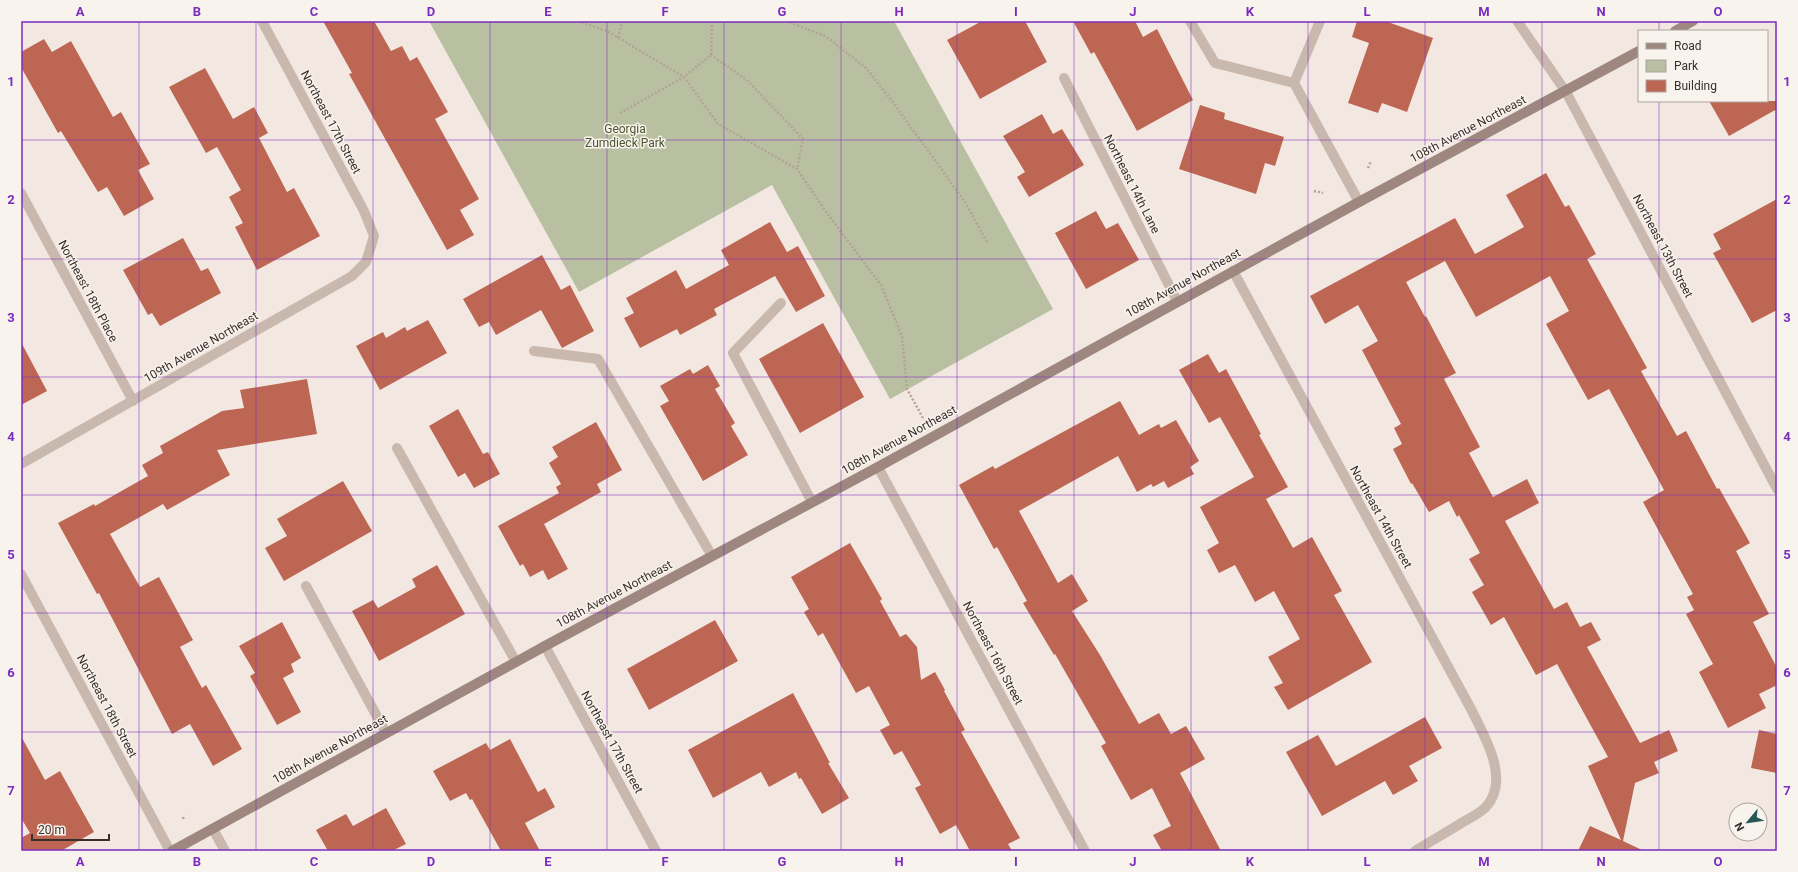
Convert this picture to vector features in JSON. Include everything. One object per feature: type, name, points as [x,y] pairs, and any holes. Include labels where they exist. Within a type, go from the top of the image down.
[{"type":"main road","points":[[1677,30],[1693,21]]},
{"type":"main road","name":"108th Avenue Northeast","points":[[171,851],[545,646],[878,467],[1177,301],[1566,92],[1638,52]]},
{"type":"street","name":"Northeast 17th Street","points":[[262,21],[364,211],[374,236]]},
{"type":"street","points":[[1190,21],[1215,63],[1294,83],[1359,202]]},
{"type":"street","points":[[1294,83],[1320,21]]},
{"type":"street","name":"Northeast 13th Street","points":[[1518,21],[1566,92],[1777,489]]},
{"type":"street","name":"Northeast 14th Lane","points":[[1064,78],[1177,301]]},
{"type":"street","name":"Northeast 18th Place","points":[[21,193],[133,401]]},
{"type":"street","name":"109th Avenue Northeast","points":[[21,464],[352,276],[366,262],[374,236]]},
{"type":"street","name":"Northeast 14th Street","points":[[1233,271],[1471,709],[1488,743],[1495,764],[1496,779],[1492,795],[1486,806],[1476,814],[1415,851]]},
{"type":"street","points":[[781,303],[733,353],[812,502]]},
{"type":"street","points":[[534,351],[598,359],[712,556]]},
{"type":"street","points":[[397,448],[516,662]]},
{"type":"street","name":"Northeast 16th Street","points":[[878,467],[1085,851]]},
{"type":"street","name":"Northeast 18th Street","points":[[21,574],[171,851]]},
{"type":"street","points":[[306,586],[386,733]]},
{"type":"street","name":"Northeast 17th Street","points":[[545,646],[656,851]]},
{"type":"street","points":[[213,829],[225,851]]},
{"type":"path","points":[[578,21],[607,31],[684,78],[718,124],[797,169],[827,213],[881,285],[902,336],[907,389],[924,420]]},
{"type":"path","points":[[618,38],[622,21]]},
{"type":"path","points":[[620,113],[684,78],[711,56],[712,21]]},
{"type":"path","points":[[786,21],[825,36],[866,68],[895,105],[965,202],[988,244]]},
{"type":"path","points":[[711,56],[748,81],[803,139],[797,169]]},
{"type":"path","points":[[1368,168],[1371,161]]},
{"type":"path","points":[[1314,191],[1323,193]]},
{"type":"path","points":[[183,820],[184,815]]},
{"type":"green space","name":"Georgia Zumdieck Park","points":[[429,21],[894,21],[1053,309],[890,399],[772,185],[579,292]]},
{"type":"building","points":[[323,21],[374,21],[391,51],[402,46],[410,61],[417,57],[448,112],[435,119],[479,199],[460,210],[474,235],[447,250],[349,74],[352,73]]},
{"type":"building","points":[[982,21],[1025,21],[1047,62],[980,99],[947,40]]},
{"type":"building","points":[[1073,21],[1135,21],[1143,37],[1157,29],[1193,100],[1137,131],[1094,52],[1091,54]]},
{"type":"building","points":[[1357,21],[1385,21],[1433,38],[1407,112],[1382,103],[1378,113],[1348,103],[1369,43],[1352,37]]},
{"type":"building","points":[[44,39],[52,52],[71,41],[113,117],[121,112],[150,164],[138,170],[154,199],[124,216],[107,187],[98,192],[61,131],[58,133],[21,67],[21,52]]},
{"type":"building","points":[[205,68],[233,119],[254,107],[268,133],[259,138],[287,192],[294,188],[320,236],[257,270],[235,227],[243,223],[229,197],[241,190],[217,147],[206,153],[169,87]]},
{"type":"building","points":[[1777,101],[1777,109],[1729,136],[1710,102]]},
{"type":"building","points":[[1200,105],[1225,113],[1224,119],[1284,137],[1275,166],[1265,163],[1256,194],[1179,169]]},
{"type":"building","points":[[1042,114],[1053,134],[1062,129],[1084,165],[1029,197],[1017,177],[1025,172],[1003,136]]},
{"type":"building","points":[[1546,173],[1565,207],[1569,205],[1596,254],[1587,259],[1647,368],[1641,371],[1677,436],[1686,431],[1717,489],[1719,488],[1750,543],[1736,551],[1769,614],[1753,622],[1777,668],[1777,685],[1759,694],[1766,708],[1728,728],[1699,672],[1713,664],[1686,614],[1694,610],[1687,597],[1693,594],[1643,502],[1664,490],[1609,389],[1588,400],[1546,324],[1569,311],[1550,276],[1476,317],[1445,261],[1406,282],[1456,373],[1444,379],[1480,447],[1469,453],[1493,497],[1527,479],[1539,503],[1505,521],[1554,609],[1567,602],[1580,627],[1591,622],[1601,640],[1587,647],[1640,743],[1669,730],[1678,751],[1654,762],[1659,773],[1635,783],[1623,841],[1644,851],[1578,851],[1590,826],[1621,840],[1588,766],[1608,757],[1557,664],[1536,675],[1504,617],[1491,625],[1472,592],[1484,585],[1469,559],[1480,553],[1459,515],[1457,517],[1449,501],[1429,512],[1412,483],[1411,484],[1393,449],[1402,444],[1394,428],[1401,424],[1362,350],[1378,341],[1358,305],[1325,324],[1310,296],[1455,218],[1475,254],[1524,227],[1506,195]]},
{"type":"building","points":[[1777,199],[1777,310],[1752,323],[1713,253],[1721,249],[1713,234]]},
{"type":"building","points":[[1096,211],[1106,229],[1118,223],[1139,260],[1086,289],[1055,233]]},
{"type":"building","points":[[770,222],[787,252],[798,246],[825,296],[796,312],[775,276],[714,309],[717,315],[680,335],[677,329],[640,348],[624,318],[634,313],[626,298],[676,270],[686,289],[729,265],[721,250]]},
{"type":"building","points":[[183,238],[201,271],[208,268],[221,293],[160,326],[152,313],[148,315],[123,270]]},
{"type":"building","points":[[542,255],[561,290],[570,285],[594,331],[562,348],[541,310],[496,335],[489,322],[479,327],[463,299]]},
{"type":"building","points":[[428,320],[447,353],[380,390],[356,346],[383,332],[386,338],[405,327],[407,331]]},
{"type":"building","points":[[823,323],[864,397],[800,433],[759,359]]},
{"type":"building","points":[[21,342],[47,391],[21,405]]},
{"type":"building","points":[[1208,354],[1219,373],[1226,369],[1261,434],[1259,435],[1288,487],[1266,499],[1293,548],[1312,537],[1342,591],[1334,595],[1372,662],[1288,710],[1274,687],[1283,683],[1268,657],[1300,639],[1274,591],[1255,602],[1235,565],[1219,573],[1207,550],[1219,543],[1200,507],[1254,477],[1220,417],[1209,423],[1179,370]]},
{"type":"building","points":[[708,365],[720,386],[715,389],[735,423],[731,426],[748,455],[703,481],[660,406],[669,401],[660,386],[690,369],[693,374]]},
{"type":"building","points":[[307,379],[317,434],[217,450],[230,475],[167,510],[163,504],[110,534],[140,587],[159,577],[193,640],[180,647],[202,688],[206,685],[242,749],[213,766],[190,724],[172,734],[99,593],[97,594],[58,523],[94,504],[95,506],[148,476],[142,465],[163,453],[160,446],[222,411],[244,408],[240,390]]},
{"type":"building","points":[[1120,401],[1139,435],[1159,424],[1161,428],[1176,420],[1199,461],[1190,467],[1194,474],[1168,488],[1164,481],[1153,487],[1151,484],[1137,492],[1118,456],[1019,511],[1058,583],[1072,574],[1088,601],[1072,611],[1100,655],[1139,724],[1159,713],[1171,734],[1186,726],[1205,759],[1180,773],[1221,851],[1162,851],[1153,835],[1171,826],[1152,788],[1131,800],[1101,746],[1106,743],[1055,654],[1054,655],[1023,603],[1027,601],[997,547],[994,549],[959,485],[993,466],[995,469]]},
{"type":"building","points":[[458,409],[483,454],[488,452],[500,474],[474,488],[465,473],[458,477],[429,426]]},
{"type":"building","points":[[596,422],[622,470],[597,484],[601,492],[544,524],[568,569],[548,580],[543,570],[530,577],[523,564],[520,566],[498,526],[559,493],[556,487],[561,484],[549,463],[558,457],[552,447]]},
{"type":"building","points":[[343,481],[372,531],[284,581],[265,548],[287,536],[277,519]]},
{"type":"building","points":[[850,543],[882,599],[880,601],[900,637],[906,634],[917,647],[921,680],[935,672],[945,690],[944,691],[965,730],[961,732],[1020,838],[1008,844],[1012,851],[970,851],[956,825],[940,834],[915,788],[921,785],[902,751],[894,755],[880,730],[890,725],[869,686],[856,693],[823,633],[818,636],[804,612],[809,609],[791,577]]},
{"type":"building","points":[[437,565],[465,614],[379,661],[352,611],[373,600],[378,608],[416,587],[412,579]]},
{"type":"building","points":[[715,620],[738,661],[649,710],[627,669]]},
{"type":"building","points":[[282,622],[301,658],[291,664],[294,672],[283,678],[301,712],[277,725],[250,676],[255,673],[239,646]]},
{"type":"building","points":[[793,693],[830,763],[828,763],[849,798],[822,814],[796,772],[769,787],[761,772],[713,798],[688,750]]},
{"type":"building","points":[[1425,717],[1442,748],[1409,766],[1418,781],[1393,795],[1385,781],[1322,816],[1286,752],[1318,735],[1336,766]]},
{"type":"building","points":[[1759,730],[1777,734],[1777,773],[1751,768]]},
{"type":"building","points":[[21,736],[45,780],[60,771],[94,832],[61,851],[21,851],[21,838],[30,833],[21,818]]},
{"type":"building","points":[[510,739],[538,792],[545,788],[555,807],[525,823],[540,851],[501,851],[472,799],[470,800],[466,793],[450,801],[433,771],[486,743],[490,750]]},
{"type":"building","points":[[386,808],[406,844],[392,851],[328,851],[316,830],[346,814],[353,826]]}]
